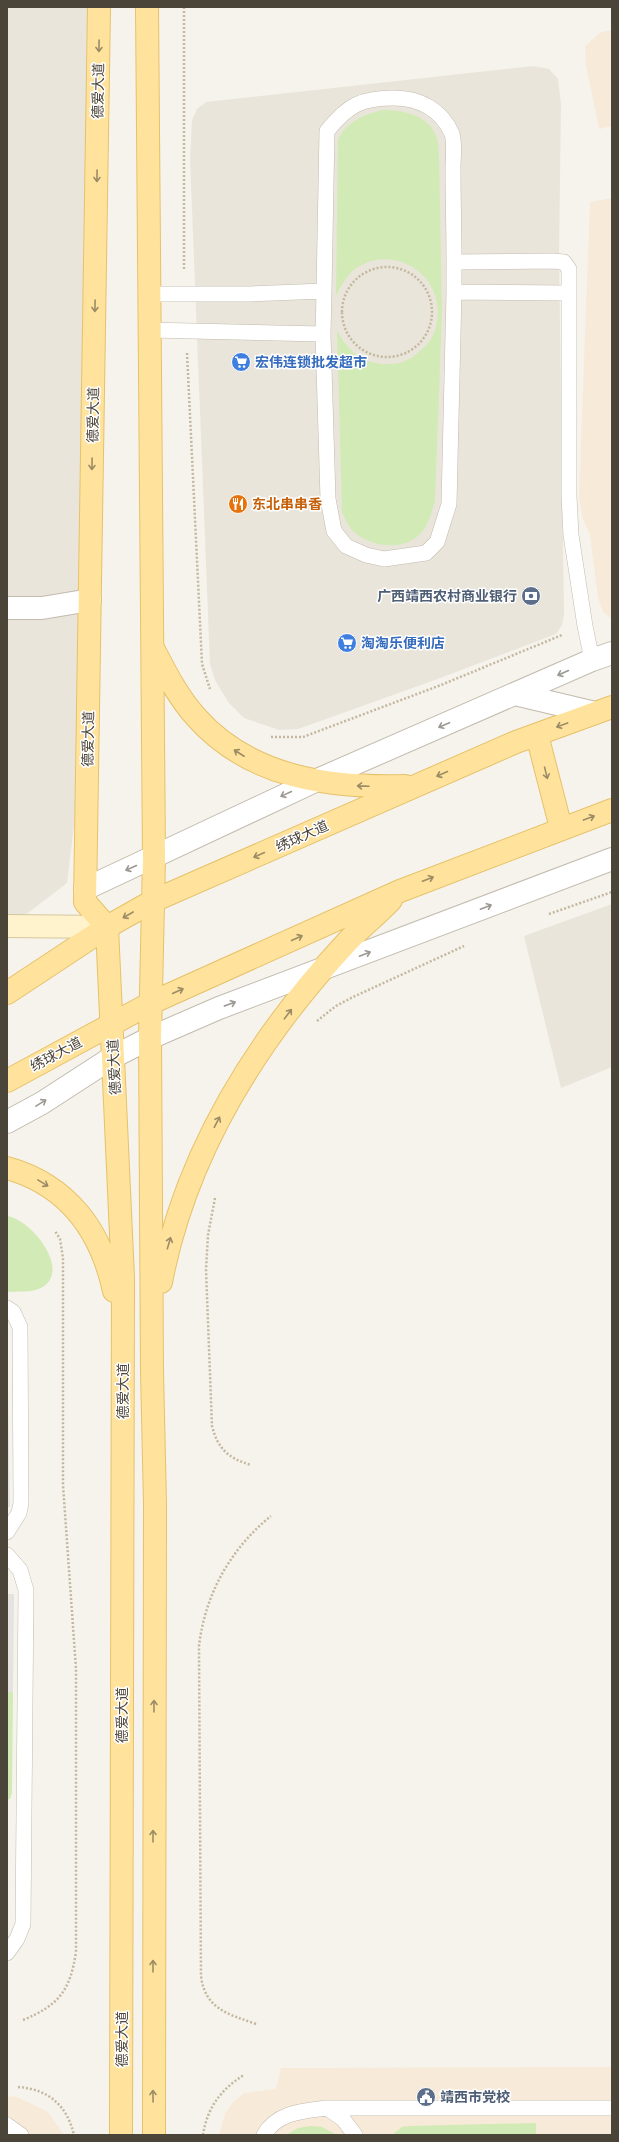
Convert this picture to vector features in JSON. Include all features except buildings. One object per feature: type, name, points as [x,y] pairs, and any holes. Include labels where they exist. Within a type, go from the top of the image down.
[{"type":"main road","name":"德爱大道","points":[[99,7],[85,902],[107,928],[123,1278],[121,2135]]},
{"type":"main road","name":"德爱大道","points":[[147,7],[154,858],[150,1038],[155,1504],[154,2135]]},
{"type":"main road","points":[[153,648],[177,693],[195,716],[211,732],[243,756],[294,777],[315,781],[345,786],[416,786]]},
{"type":"main road","name":"绣球大道","points":[[7,993],[107,928],[153,901],[416,786],[537,735],[604,710]]},
{"type":"main road","points":[[537,735],[561,828]]},
{"type":"main road","name":"绣球大道","points":[[7,1081],[151,1003],[400,891],[561,828],[612,810]]},
{"type":"main road","points":[[152,1336],[168,1245],[182,1204],[209,1137],[241,1078],[294,1005],[324,968],[348,941],[400,891]]},
{"type":"main road","points":[[7,1168],[40,1180],[60,1194],[80,1215],[97,1239],[109,1266],[123,1332]]},
{"type":"street","points":[[7,608],[42,608],[90,600]]},
{"type":"street","points":[[85,889],[154,858],[315,781],[602,656]]},
{"type":"street","points":[[515,694],[604,710]]},
{"type":"street","points":[[7,1122],[42,1103],[113,1057],[150,1038],[219,1008],[612,859]]},
{"type":"street","points":[[7,926],[107,928]]},
{"type":"lane","points":[[373,98],[406,98],[423,103],[441,116],[453,136],[454,262],[449,504],[436,542],[426,553],[384,559],[366,556],[346,546],[334,531],[328,499],[323,334],[327,131],[338,118],[352,106],[373,98]]},
{"type":"lane","points":[[454,262],[564,262],[569,269],[569,496],[572,534],[585,626],[602,656]]},
{"type":"lane","points":[[150,294],[250,294],[324,291]]},
{"type":"lane","points":[[454,292],[568,293]]},
{"type":"lane","points":[[150,330],[323,334]]},
{"type":"lane","points":[[7,1308],[14,1312],[20,1327],[21,1503],[19,1514],[7,1532]]},
{"type":"lane","points":[[7,1555],[20,1570],[26,1590],[23,1924],[17,1939],[7,1953]]},
{"type":"lane","points":[[264,2135],[268,2128],[282,2116],[327,2108],[612,2108]]},
{"type":"lane","points":[[327,2108],[342,2119],[355,2135]]},
{"type":"lane","points":[[7,2125],[21,2135]]},
{"type":"path","points":[[184,7],[184,293]]},
{"type":"path","points":[[388,267],[403,269],[416,276],[426,288],[431,302],[432,316],[428,331],[420,343],[408,352],[394,356],[379,356],[365,351],[353,342],[346,329],[342,314],[344,300],[350,286],[360,275],[374,268],[388,267]]},
{"type":"path","points":[[186,330],[202,664],[212,692]]},
{"type":"path","points":[[265,736],[284,738],[303,737],[441,685],[585,626]]},
{"type":"path","points":[[543,916],[612,892]]},
{"type":"path","points":[[316,1022],[336,1006],[353,996],[465,946]]},
{"type":"path","points":[[216,1196],[208,1235],[206,1270],[212,1426],[216,1441],[227,1453],[240,1461],[251,1465]]},
{"type":"path","points":[[23,2020],[43,2010],[62,1994],[73,1974],[76,1952],[76,1669],[63,1485],[63,1258],[60,1239],[53,1226]]},
{"type":"path","points":[[256,2024],[220,2010],[210,2003],[203,1989],[201,1976],[199,1646],[202,1624],[216,1583],[243,1543],[255,1529],[271,1516]]},
{"type":"path","points":[[203,2135],[209,2112],[217,2098],[230,2084],[244,2075]]},
{"type":"path","points":[[18,2087],[32,2088],[43,2092],[55,2101],[64,2110],[72,2125],[74,2135]]},
{"type":"shaded area","points":[[7,7],[99,7],[89,701],[67,883],[7,929]]},
{"type":"shaded area","points":[[612,30],[612,126],[599,129],[586,65],[585,46],[601,32]]},
{"type":"shaded area","points":[[533,66],[549,69],[558,79],[561,104],[559,255],[564,614],[562,625],[556,634],[435,680],[298,729],[279,730],[244,718],[228,702],[215,680],[210,664],[190,159],[192,120],[197,109],[206,102]]},
{"type":"shaded area","points":[[612,198],[611,618],[603,612],[598,598],[590,535],[583,519],[579,497],[590,202]]},
{"type":"shaded area","points":[[612,904],[612,1067],[561,1088],[524,936]]},
{"type":"shaded area","points":[[7,1331],[10,1507],[7,1507]]},
{"type":"shaded area","points":[[7,1594],[14,1594],[13,1692],[7,1692]]},
{"type":"shaded area","name":"靖西市党校","points":[[612,2067],[612,2135],[219,2135],[225,2114],[234,2101],[245,2093],[276,2089],[281,2068]]},
{"type":"shaded area","points":[[7,2096],[17,2097],[48,2112],[64,2135],[7,2135]]},
{"type":"green space","points":[[382,110],[405,112],[420,118],[427,123],[438,140],[439,154],[442,311],[435,501],[428,522],[422,532],[407,543],[399,545],[372,542],[357,535],[347,523],[342,512],[337,331],[347,346],[358,356],[372,362],[390,364],[408,360],[425,346],[434,333],[437,321],[437,304],[433,290],[425,277],[400,261],[385,259],[370,262],[355,269],[346,278],[336,296],[338,139],[351,123],[369,114]]},
{"type":"green space","points":[[7,1216],[17,1219],[27,1226],[45,1247],[51,1259],[53,1270],[50,1280],[37,1290],[7,1292]]},
{"type":"green space","points":[[7,1692],[13,1692],[12,1793],[10,1799],[7,1800]]},
{"type":"green space","points":[[536,2123],[536,2135],[392,2135],[402,2127],[409,2126]]},
{"type":"green space","points":[[311,2126],[322,2127],[337,2135],[286,2135],[298,2128]]},
{"type":"place","name":"宏伟连锁批发超市","points":[[241,362]]},
{"type":"place","name":"东北串串香","points":[[238,504]]},
{"type":"place","name":"广西靖西农村商业银行","points":[[531,596]]},
{"type":"place","name":"淘淘乐便利店","points":[[347,643]]},
{"type":"place","name":"靖西市党校","points":[[426,2097]]}]
